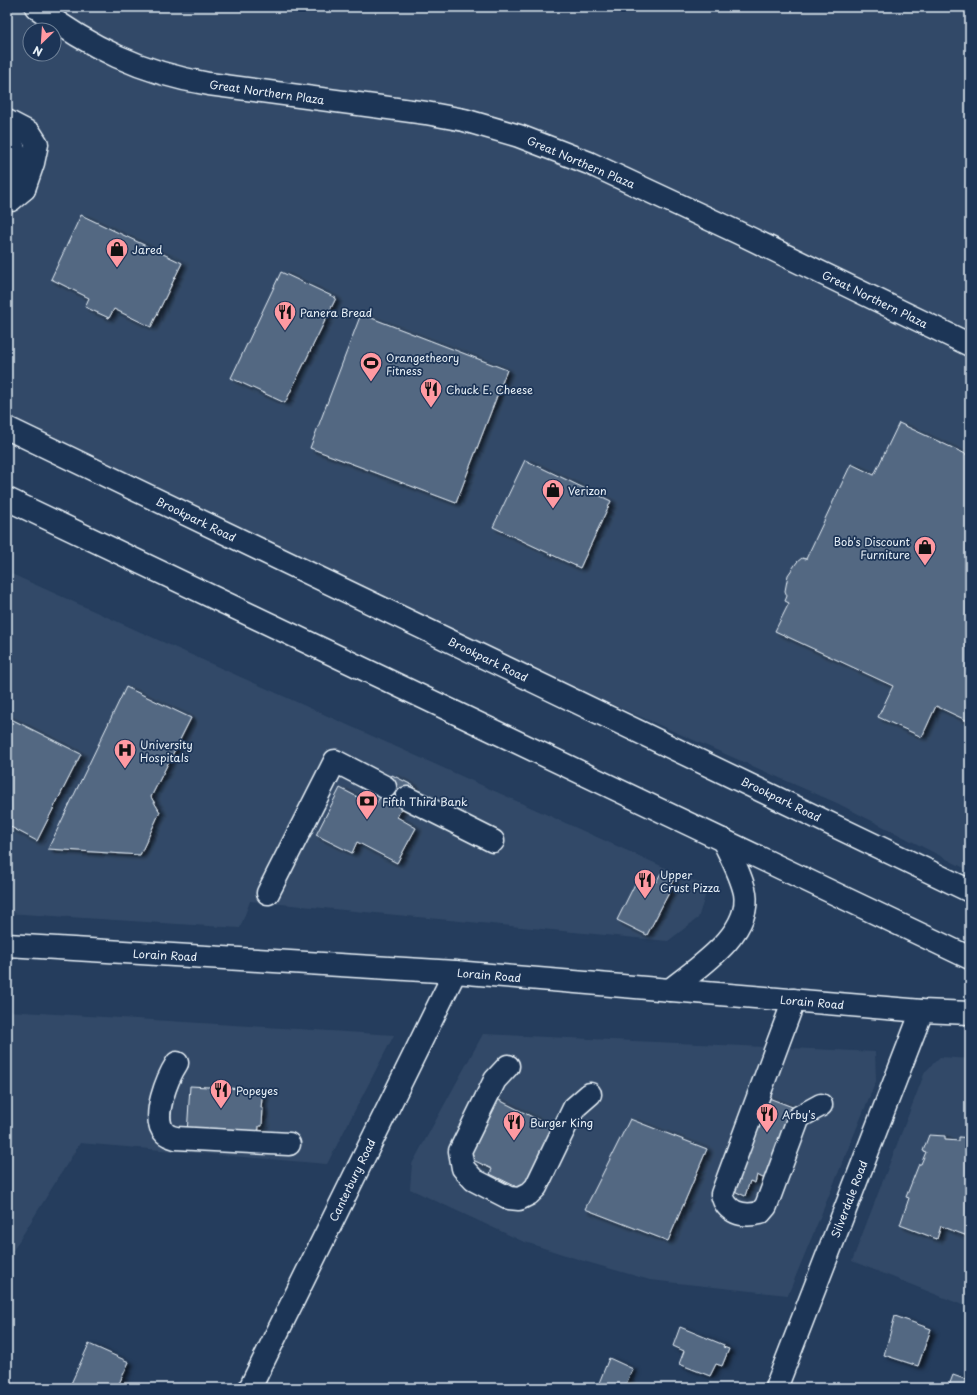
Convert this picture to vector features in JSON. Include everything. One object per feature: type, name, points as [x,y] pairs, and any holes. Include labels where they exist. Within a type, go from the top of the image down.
[{"type":"main road","name":"Great Northern Plaza","points":[[36,7],[74,35],[102,50],[132,63],[177,78],[208,84],[426,113],[480,124],[545,145],[589,163],[731,229],[970,345]]},
{"type":"main road","points":[[7,121],[30,133],[37,144],[33,163],[16,195]]},
{"type":"main road","points":[[7,129],[17,158],[16,195]]},
{"type":"main road","name":"Brookpark Road","points":[[7,428],[970,891]]},
{"type":"main road","points":[[7,498],[970,958]]},
{"type":"main road","points":[[268,893],[336,761],[385,787]]},
{"type":"main road","points":[[407,798],[493,841]]},
{"type":"main road","points":[[670,990],[730,940],[745,911],[745,894],[737,867],[722,840]]},
{"type":"main road","name":"Lorain Road","points":[[7,945],[455,972],[922,1011],[970,1012]]},
{"type":"main road","name":"Canterbury Road","points":[[250,1388],[455,972]]},
{"type":"main road","points":[[794,1000],[722,1194],[724,1203],[729,1208],[743,1215],[760,1213],[766,1206],[799,1117],[821,1106]]},
{"type":"main road","name":"Silverdale Road","points":[[776,1388],[922,1011]]},
{"type":"main road","points":[[177,1063],[165,1085],[160,1107],[162,1129],[167,1135],[176,1138],[289,1144]]},
{"type":"main road","points":[[508,1066],[495,1080],[460,1151],[463,1168],[474,1180],[509,1198],[519,1200],[529,1194],[536,1187],[574,1108],[590,1094]]},
{"type":"shaded area","points":[[7,7],[970,7],[970,871],[837,803],[534,670],[7,417]]},
{"type":"shaded area","points":[[7,572],[708,887],[698,918],[668,941],[250,901],[240,928],[7,913]]},
{"type":"shaded area","points":[[7,1011],[394,1035],[327,1164],[80,1143],[7,1260]]},
{"type":"shaded area","points":[[483,1034],[875,1052],[876,1081],[788,1295],[650,1280],[522,1241],[410,1189],[412,1164]]},
{"type":"shaded area","points":[[940,1057],[970,1059],[970,1308],[852,1261],[925,1072]]},
{"type":"building","points":[[81,215],[182,263],[151,327],[114,309],[109,318],[85,307],[89,298],[51,279]]},
{"type":"building","points":[[281,272],[336,298],[285,403],[231,378]]},
{"type":"building","points":[[361,314],[507,370],[456,503],[310,448]]},
{"type":"building","points":[[899,423],[970,456],[970,722],[936,706],[922,737],[878,717],[893,686],[775,631],[789,603],[785,601],[787,596],[785,591],[788,575],[797,562],[802,558],[806,559],[851,464],[874,475]]},
{"type":"building","points":[[525,460],[611,501],[580,568],[493,527]]},
{"type":"building","points":[[126,687],[191,718],[151,797],[160,812],[140,855],[48,849]]},
{"type":"building","points":[[7,717],[81,754],[37,841],[7,825]]},
{"type":"building","points":[[392,775],[414,786],[397,817],[416,828],[397,863],[357,842],[352,853],[316,835],[340,788],[375,806]]},
{"type":"building","points":[[661,873],[674,879],[669,888],[671,889],[647,935],[617,920],[640,874],[656,882]]},
{"type":"building","points":[[190,1086],[263,1090],[261,1108],[263,1108],[262,1126],[259,1126],[258,1138],[187,1134]]},
{"type":"building","points":[[766,1097],[795,1108],[765,1179],[757,1175],[755,1183],[750,1181],[745,1196],[732,1190]]},
{"type":"building","points":[[497,1099],[558,1130],[523,1190],[490,1174],[492,1169],[473,1160],[474,1158],[469,1155]]},
{"type":"building","points":[[630,1119],[707,1149],[668,1241],[585,1209]]},
{"type":"building","points":[[929,1135],[945,1136],[945,1140],[959,1141],[959,1137],[970,1138],[970,1237],[941,1226],[937,1239],[900,1225],[909,1198],[906,1197],[919,1164],[921,1164],[926,1152],[923,1151]]},
{"type":"building","points":[[895,1316],[931,1329],[918,1366],[884,1355]]},
{"type":"building","points":[[680,1327],[724,1345],[723,1347],[729,1349],[722,1366],[716,1364],[710,1376],[679,1364],[684,1351],[673,1346]]},
{"type":"building","points":[[89,1344],[129,1362],[117,1388],[69,1388]]},
{"type":"building","points":[[609,1358],[633,1369],[624,1388],[609,1388],[599,1383]]},
{"type":"building","points":[[953,1375],[970,1381],[970,1388],[948,1388]]},
{"type":"place","name":"Jared","points":[[117,268]]},
{"type":"place","name":"Panera Bread","points":[[285,332]]},
{"type":"place","name":"Orangetheory Fitness","points":[[371,382]]},
{"type":"place","name":"Chuck E. Cheese","points":[[431,408]]},
{"type":"place","name":"Verizon","points":[[553,510]]},
{"type":"place","name":"Bob's Discount Furniture","points":[[925,566]]},
{"type":"place","name":"University Hospitals","points":[[125,770]]},
{"type":"place","name":"Fifth Third Bank","points":[[367,820]]},
{"type":"place","name":"Upper Crust Pizza","points":[[645,900]]},
{"type":"place","name":"Popeyes","points":[[221,1110]]},
{"type":"place","name":"Arby's","points":[[767,1134]]},
{"type":"place","name":"Burger King","points":[[514,1142]]}]
